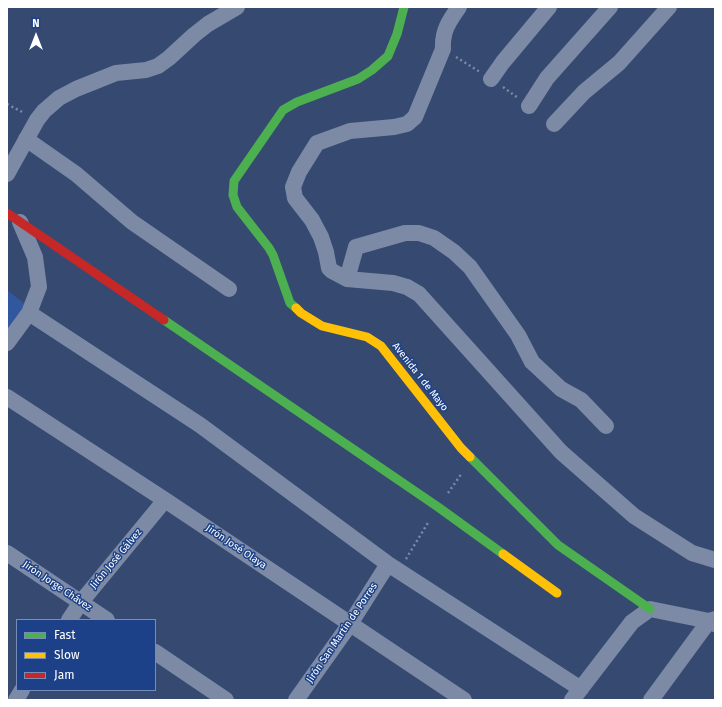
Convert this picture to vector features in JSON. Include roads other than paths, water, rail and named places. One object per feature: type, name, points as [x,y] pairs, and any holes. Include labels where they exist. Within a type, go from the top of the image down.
[{"type":"street","points":[[9,164],[37,120],[63,95],[116,73],[146,70],[158,66],[169,58],[194,34],[237,7]]},
{"type":"street","name":"Avenida 1 de Mayo","points":[[404,7],[397,34],[388,56],[372,70],[358,79],[296,102],[283,110],[234,180],[233,195],[237,207],[273,255],[290,303],[301,313],[322,326],[367,338],[381,346],[461,448],[558,545],[650,609]]},
{"type":"street","points":[[459,7],[442,37],[443,49],[415,117],[407,124],[394,127],[350,131],[314,144],[293,187],[295,198],[312,220],[321,237],[329,268],[332,271],[347,279],[393,283],[407,287],[419,294],[561,452],[634,516],[692,553],[715,560]]},
{"type":"street","points":[[491,79],[503,62],[549,7]]},
{"type":"street","points":[[529,106],[547,78],[610,7]]},
{"type":"street","points":[[554,124],[584,92],[619,63],[669,7]]},
{"type":"street","points":[[26,139],[76,174],[132,222],[229,289]]},
{"type":"street","points":[[7,343],[29,313],[39,287],[36,257],[13,218]]},
{"type":"street","points":[[13,218],[438,506],[557,593]]},
{"type":"street","points":[[347,279],[356,247],[405,233],[419,233],[434,238],[454,252],[470,267],[518,335],[532,362],[561,389],[581,400],[606,426]]},
{"type":"street","points":[[29,313],[200,425],[388,564],[576,694],[632,622],[650,609],[713,621],[651,700]]},
{"type":"street","name":"Jirón José Olaya","points":[[7,397],[165,500],[464,700]]},
{"type":"street","name":"Jirón José Gálvez","points":[[70,619],[81,602],[165,500]]},
{"type":"street","name":"Jirón Jorge Chávez","points":[[7,553],[106,619]]},
{"type":"street","name":"Jirón San Martín de Porres","points":[[296,700],[350,624],[388,564]]},
{"type":"street","points":[[156,653],[226,700]]},
{"type":"street","points":[[16,700],[21,691]]}]
